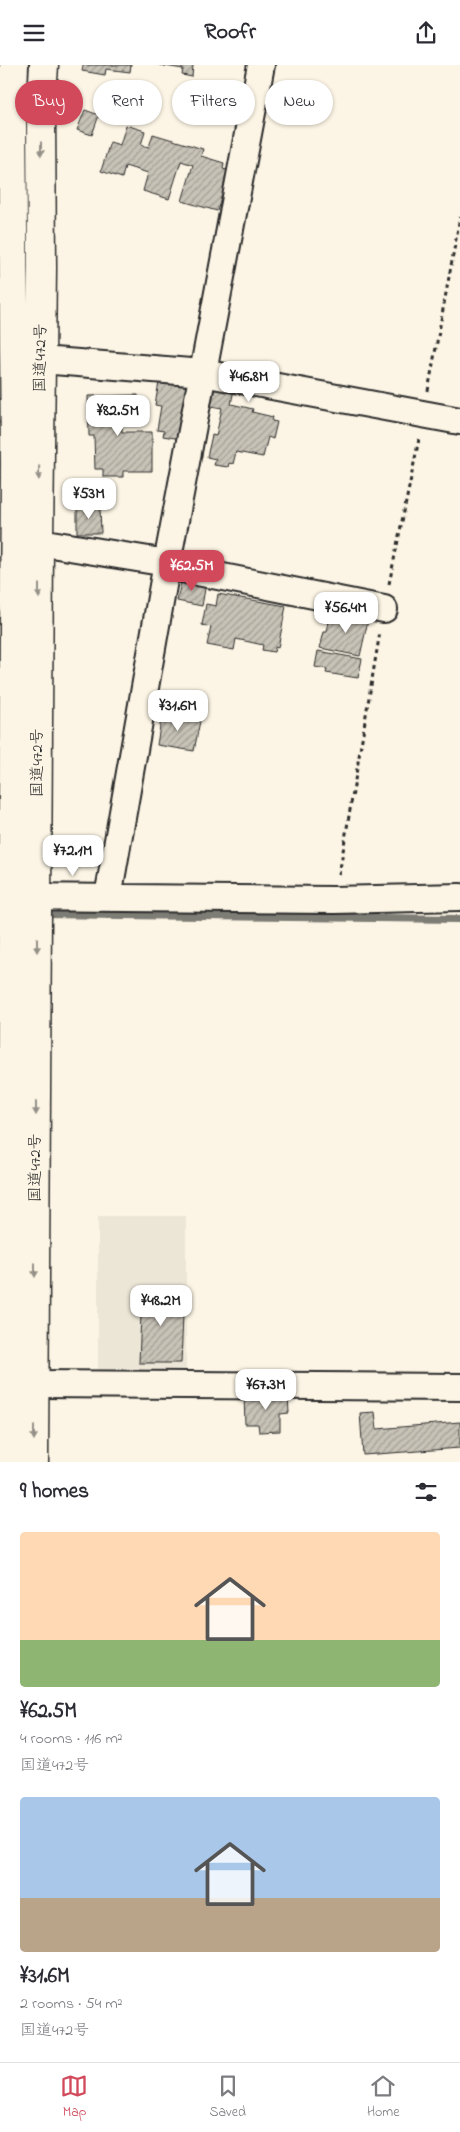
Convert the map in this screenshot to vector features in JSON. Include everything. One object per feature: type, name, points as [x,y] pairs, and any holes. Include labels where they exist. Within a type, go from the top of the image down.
[{"type":"highway","name":"国道472号","points":[[14,65],[6,147],[7,462],[25,897],[35,1384],[34,1462]]},
{"type":"highway","name":"国道472号","points":[[9,1462],[25,897],[39,542],[41,113],[44,65]]},
{"type":"street","points":[[108,897],[167,564],[261,65]]},
{"type":"street","points":[[41,360],[203,373],[460,421]]},
{"type":"street","points":[[39,542],[167,564],[384,609]]},
{"type":"street","points":[[25,897],[334,900],[460,897]]},
{"type":"street","points":[[35,1384],[460,1387]]},
{"type":"path","points":[[334,900],[384,609],[424,414],[460,217]]},
{"type":"shaded area","points":[[98,1216],[186,1216],[186,1374],[98,1374]]},
{"type":"building","points":[[83,65],[131,65],[130,72],[106,69],[105,75],[82,71]]},
{"type":"building","points":[[159,65],[193,65],[192,77],[182,75],[183,69]]},
{"type":"building","points":[[85,110],[93,113],[93,125],[96,125],[92,135],[77,130],[79,125],[83,125]]},
{"type":"building","points":[[126,125],[145,131],[141,145],[149,147],[153,134],[203,149],[201,156],[224,163],[223,169],[230,171],[217,211],[182,201],[193,165],[181,161],[169,199],[143,191],[148,173],[125,166],[122,178],[101,171],[110,142],[120,145]]},
{"type":"building","points":[[159,382],[190,387],[181,439],[163,436],[164,431],[157,430],[161,406],[155,405]]},
{"type":"building","points":[[215,386],[234,390],[231,404],[253,409],[252,412],[273,417],[272,421],[277,422],[273,439],[268,437],[263,457],[236,452],[233,464],[229,463],[228,467],[214,465],[216,459],[207,457],[212,435],[216,436],[222,408],[211,406]]},
{"type":"building","points":[[138,395],[138,412],[113,413],[113,427],[122,427],[122,432],[152,432],[152,471],[123,471],[123,477],[103,477],[103,469],[95,469],[94,436],[89,436],[88,396]]},
{"type":"building","points":[[100,507],[101,533],[77,533],[77,508]]},
{"type":"building","points":[[182,578],[206,583],[202,606],[177,601]]},
{"type":"building","points":[[218,594],[286,606],[278,648],[275,647],[274,652],[262,650],[263,645],[236,639],[234,650],[207,645],[211,627],[202,625],[206,604],[216,606]]},
{"type":"building","points":[[344,611],[369,616],[360,656],[320,648],[324,632],[327,632],[330,616],[343,618]]},
{"type":"building","points":[[318,651],[362,659],[358,678],[326,673],[327,669],[315,667]]},
{"type":"building","points":[[162,713],[200,721],[194,751],[157,745]]},
{"type":"building","points":[[142,1290],[184,1291],[181,1363],[139,1363]]},
{"type":"building","points":[[288,1395],[289,1413],[280,1414],[280,1431],[259,1432],[258,1424],[245,1424],[244,1396]]},
{"type":"building","points":[[375,1412],[377,1429],[460,1422],[460,1448],[363,1455],[360,1413]]},
{"type":"waterway","points":[[42,914],[460,919]]}]
